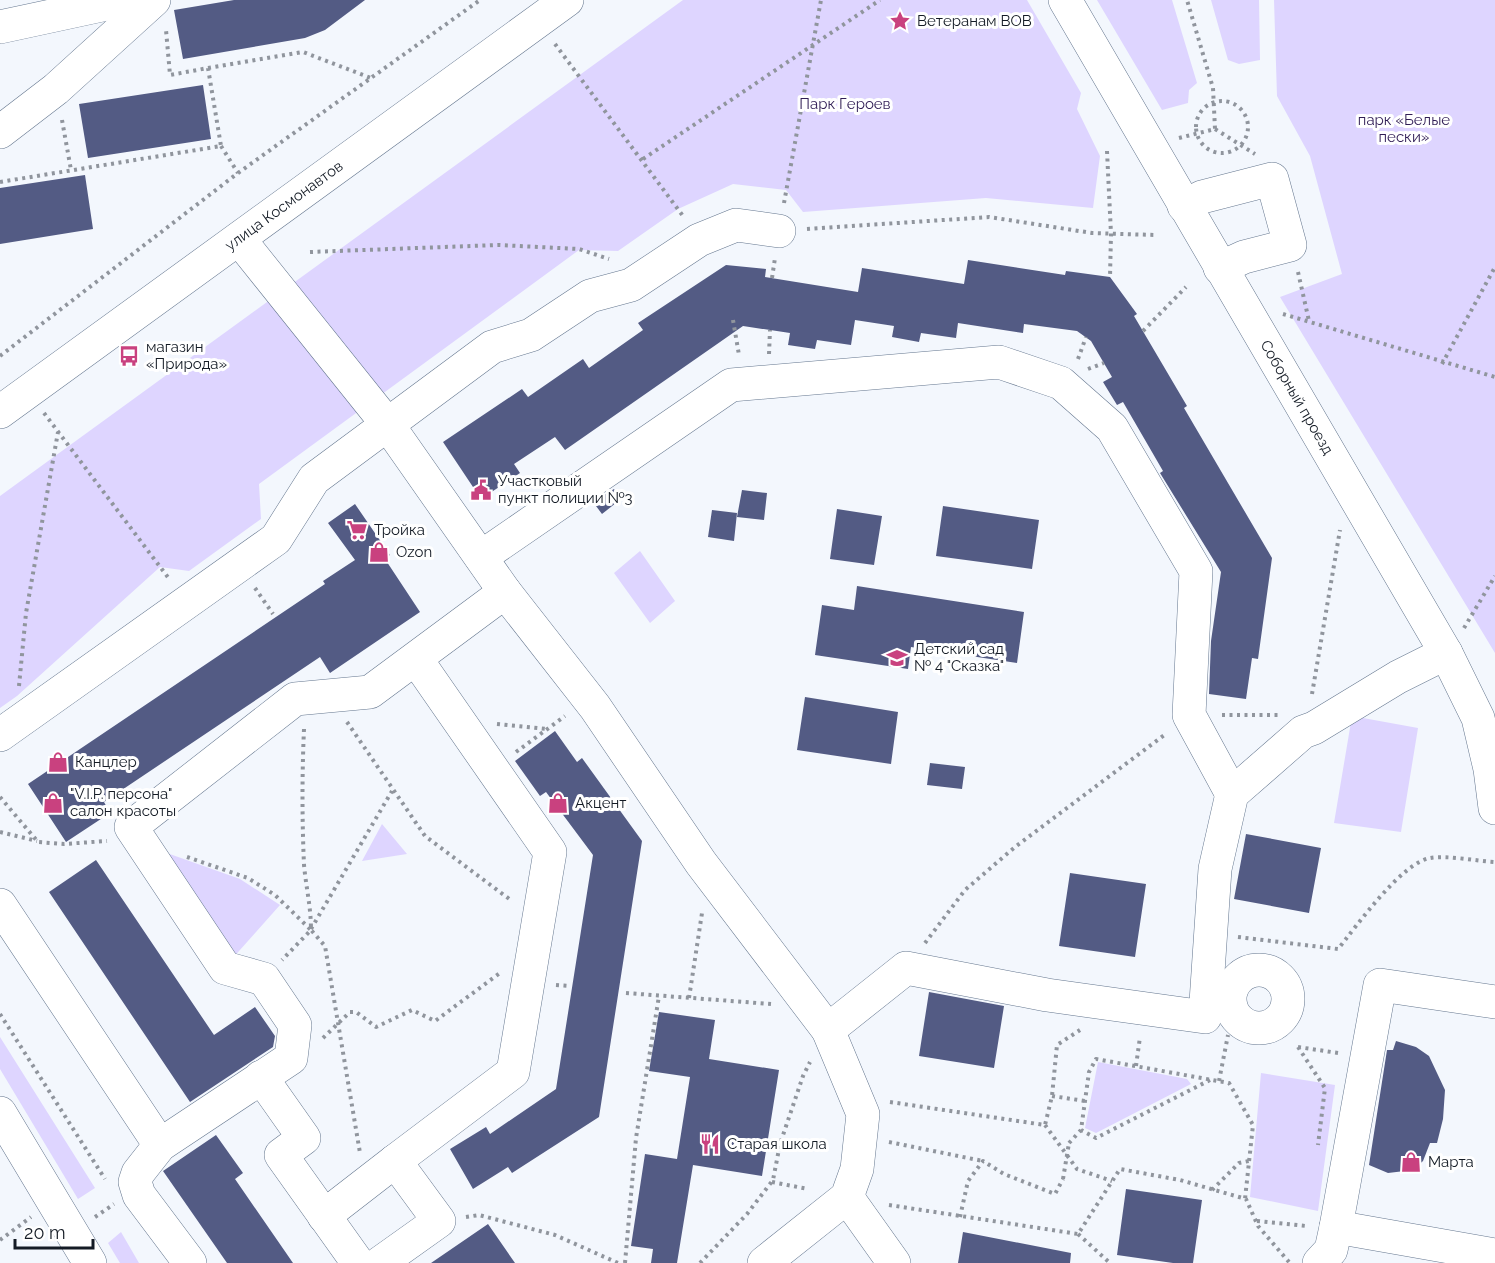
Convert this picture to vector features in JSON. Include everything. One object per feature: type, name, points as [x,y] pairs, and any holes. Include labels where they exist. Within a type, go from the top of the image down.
[{"type":"street","points":[[0,27],[125,0]]},
{"type":"street","name":"улица Космонавтов","points":[[0,412],[567,0]]},
{"type":"street","name":"Соборный проезд","points":[[1065,0],[1446,653],[1478,718],[1490,769],[1495,808]]},
{"type":"street","points":[[0,132],[160,11]]},
{"type":"street","points":[[1184,206],[1202,197],[1272,179],[1290,245],[1244,257],[1220,268]]},
{"type":"street","points":[[0,735],[276,539],[314,479],[492,348],[531,335],[590,296],[631,285],[699,240],[736,225],[779,231]]},
{"type":"street","points":[[239,239],[388,424],[506,592],[595,707],[701,863],[819,1018],[863,1114],[857,1169],[847,1197],[764,1263]]},
{"type":"street","points":[[481,557],[731,385],[999,362],[1061,383],[1112,428],[1196,571],[1189,715],[1232,794]]},
{"type":"street","points":[[190,1263],[139,1195],[135,1182],[138,1173],[160,1145],[291,1058],[295,1024],[264,979],[225,968],[131,827],[294,699],[370,692],[506,592]]},
{"type":"street","points":[[819,1018],[906,968],[1047,995],[1224,1024],[1215,869],[1232,794],[1303,732],[1314,728],[1398,677],[1446,653]]},
{"type":"street","points":[[324,1216],[513,1072],[550,852],[416,659]]},
{"type":"street","points":[[0,905],[160,1145]]},
{"type":"street","points":[[1319,1263],[1331,1250],[1338,1227],[1380,985],[1495,1002]]},
{"type":"street","points":[[261,1077],[304,1138],[281,1155],[358,1263]]},
{"type":"street","points":[[0,1113],[90,1263]]},
{"type":"street","points":[[380,1263],[439,1221],[395,1161]]},
{"type":"street","points":[[847,1197],[894,1263]]},
{"type":"street","points":[[1338,1227],[1495,1255]]},
{"type":"path","points":[[0,356],[238,173],[480,0]]},
{"type":"path","points":[[821,0],[779,231],[989,217],[1111,234],[1155,235]]},
{"type":"path","points":[[643,159],[880,0]]},
{"type":"path","points":[[1187,0],[1213,88],[1215,129]]},
{"type":"path","points":[[160,11],[170,75],[303,52],[371,78]]},
{"type":"path","points":[[554,42],[643,159],[699,240]]},
{"type":"path","points":[[208,69],[221,146],[238,173]]},
{"type":"path","points":[[56,89],[71,170]]},
{"type":"path","points":[[1229,101],[1243,111],[1248,128],[1241,145],[1226,153],[1217,153],[1201,144],[1196,133],[1196,120],[1199,112],[1212,102],[1229,101]]},
{"type":"path","points":[[1175,139],[1215,129],[1267,164],[1272,179]]},
{"type":"path","points":[[0,182],[221,146]]},
{"type":"path","points":[[1107,151],[1111,234],[1110,277]]},
{"type":"path","points":[[310,252],[498,245],[579,249],[649,273]]},
{"type":"path","points":[[1290,245],[1309,321]]},
{"type":"path","points":[[1442,364],[1495,267]]},
{"type":"path","points":[[1143,331],[1186,287]]},
{"type":"path","points":[[1280,313],[1442,364],[1495,377]]},
{"type":"path","points":[[733,320],[744,384]]},
{"type":"path","points":[[40,408],[177,588]]},
{"type":"path","points":[[17,696],[26,613],[58,432]]},
{"type":"path","points":[[1310,704],[1340,526]]},
{"type":"path","points":[[1446,653],[1495,576]]},
{"type":"path","points":[[317,697],[393,791],[425,836],[462,866],[508,896],[514,905]]},
{"type":"path","points":[[310,930],[311,904],[305,877],[302,824],[317,697]]},
{"type":"path","points":[[493,770],[570,712]]},
{"type":"path","points":[[906,968],[965,890],[1014,847],[1189,715],[1284,716]]},
{"type":"path","points":[[458,719],[547,729]]},
{"type":"path","points":[[264,979],[310,930],[393,791]]},
{"type":"path","points":[[0,797],[38,842]]},
{"type":"path","points":[[0,832],[38,842],[64,844],[94,841]]},
{"type":"path","points":[[140,840],[248,878],[275,895],[325,946],[359,1149]]},
{"type":"path","points":[[1253,940],[1338,950],[1384,893],[1406,872],[1429,858],[1495,862]]},
{"type":"path","points":[[689,998],[703,906]]},
{"type":"path","points":[[291,1058],[310,1053],[350,1012],[356,1012],[376,1027],[412,1010],[435,1021],[501,972]]},
{"type":"path","points":[[626,993],[689,998],[819,1018],[780,1144],[773,1180],[747,1214],[700,1263]]},
{"type":"path","points":[[625,1263],[636,1138],[659,996]]},
{"type":"path","points":[[0,1014],[106,1181]]},
{"type":"path","points":[[1219,1081],[1224,1024]]},
{"type":"path","points":[[1045,1125],[1052,1096],[1057,1045],[1083,1027]]},
{"type":"path","points":[[1136,1066],[1140,1036]]},
{"type":"path","points":[[1318,1146],[1325,1088],[1298,1047],[1367,1058]]},
{"type":"path","points":[[861,1136],[983,1161],[1004,1174],[1055,1194],[1063,1179],[1069,1143],[1081,1130],[1089,1072],[1096,1059],[1229,1083],[1253,1125],[1245,1199],[1256,1221],[1290,1263]]},
{"type":"path","points":[[1081,1130],[1096,1137],[1210,1080]]},
{"type":"path","points":[[1052,1096],[1085,1101]]},
{"type":"path","points":[[856,1097],[1045,1125],[1077,1169],[1112,1181]]},
{"type":"path","points":[[960,1217],[968,1181],[983,1161]]},
{"type":"path","points":[[1212,1190],[1239,1163],[1249,1161]]},
{"type":"path","points":[[1078,1234],[1120,1169],[1180,1180],[1245,1199]]},
{"type":"path","points":[[847,1197],[960,1217],[1078,1234],[1110,1263]]},
{"type":"path","points":[[0,1240],[35,1213]]},
{"type":"path","points":[[439,1221],[479,1215],[555,1235],[618,1263]]},
{"type":"path","points":[[1256,1221],[1287,1226],[1338,1227]]},
{"type":"green space","name":"Парк Героев","points":[[683,0],[1027,0],[1081,93],[1077,109],[1100,156],[1093,208],[986,198],[803,212],[786,190],[733,184],[678,209],[618,251],[579,250],[259,484],[261,519],[189,571],[160,567],[17,696],[0,708],[0,496]]},
{"type":"green space","points":[[1097,0],[1172,0],[1197,83],[1189,90],[1188,103],[1162,110]]},
{"type":"green space","points":[[1211,0],[1259,0],[1260,60],[1239,64],[1228,60]]},
{"type":"green space","name":"парк «Белые пески»","points":[[1274,0],[1495,0],[1495,653],[1280,297],[1342,274],[1310,156],[1277,96]]},
{"type":"green space","points":[[640,551],[675,601],[650,623],[614,573]]},
{"type":"green space","points":[[1352,716],[1418,728],[1401,832],[1334,823]]},
{"type":"green space","points":[[382,824],[407,854],[362,861]]},
{"type":"green space","points":[[150,847],[240,879],[280,905],[231,960]]},
{"type":"green space","points":[[0,1037],[95,1188],[78,1199],[0,1069]]},
{"type":"green space","points":[[1098,1062],[1187,1079],[1191,1084],[1096,1133],[1085,1128]]},
{"type":"green space","points":[[1261,1073],[1335,1085],[1318,1211],[1250,1197]]},
{"type":"green space","points":[[121,1232],[139,1263],[120,1263],[108,1243]]},
{"type":"building","points":[[234,0],[365,0],[325,30],[305,38],[183,59],[174,10]]},
{"type":"building","points":[[203,85],[211,139],[88,158],[79,104]]},
{"type":"building","points":[[85,175],[93,229],[0,244],[0,188]]},
{"type":"building","points":[[968,260],[1065,275],[1066,271],[1110,277],[1137,314],[1134,316],[1187,406],[1184,408],[1272,558],[1258,659],[1252,658],[1246,699],[1209,694],[1211,641],[1221,572],[1160,473],[1163,471],[1123,402],[1117,405],[1103,382],[1112,377],[1091,341],[1077,331],[1024,324],[1023,333],[958,323],[956,338],[921,333],[919,342],[892,337],[894,326],[855,320],[851,345],[817,340],[815,349],[788,345],[790,333],[743,326],[565,450],[555,437],[514,464],[520,473],[481,499],[443,442],[522,389],[528,397],[583,359],[589,368],[643,330],[638,323],[726,265],[766,269],[765,277],[858,292],[862,268],[964,284]]},
{"type":"building","points":[[614,489],[621,499],[602,514],[593,502]]},
{"type":"building","points":[[742,490],[767,493],[764,520],[737,517]]},
{"type":"building","points":[[355,504],[390,555],[385,559],[420,612],[330,673],[320,657],[104,802],[110,813],[66,842],[28,784],[325,584],[323,581],[355,560],[328,523]]},
{"type":"building","points":[[943,506],[1039,520],[1032,569],[936,556]]},
{"type":"building","points":[[837,509],[882,516],[874,565],[830,559]]},
{"type":"building","points":[[712,510],[737,513],[734,541],[708,537]]},
{"type":"building","points":[[857,586],[1024,612],[1017,663],[911,647],[908,669],[815,655],[822,605],[854,610]]},
{"type":"building","points":[[805,697],[898,712],[891,764],[797,750]]},
{"type":"building","points":[[555,731],[577,762],[582,758],[642,841],[599,1117],[512,1173],[508,1167],[473,1189],[450,1149],[486,1127],[490,1134],[556,1089],[593,855],[546,792],[540,796],[515,761]]},
{"type":"building","points":[[930,763],[965,767],[962,789],[927,785]]},
{"type":"building","points":[[1246,834],[1321,848],[1309,913],[1234,899]]},
{"type":"building","points":[[96,860],[214,1035],[255,1007],[275,1036],[273,1047],[190,1102],[49,892]]},
{"type":"building","points":[[1070,873],[1146,884],[1135,957],[1059,946]]},
{"type":"building","points":[[929,992],[1004,1006],[994,1068],[919,1056]]},
{"type":"building","points":[[659,1012],[715,1020],[709,1059],[779,1070],[762,1176],[693,1165],[677,1263],[651,1263],[653,1249],[631,1246],[645,1154],[677,1159],[690,1077],[649,1071]]},
{"type":"building","points":[[1396,1041],[1416,1047],[1429,1056],[1445,1090],[1443,1119],[1437,1143],[1430,1143],[1423,1161],[1413,1170],[1388,1173],[1369,1165],[1387,1050],[1393,1050]]},
{"type":"building","points":[[216,1135],[243,1173],[235,1179],[293,1263],[227,1263],[163,1171]]},
{"type":"building","points":[[1126,1189],[1202,1200],[1193,1263],[1173,1263],[1117,1255]]},
{"type":"building","points":[[488,1224],[515,1263],[431,1263]]},
{"type":"building","points":[[963,1232],[1071,1253],[1070,1263],[958,1263]]},
{"type":"place","name":"Ветеранам ВОВ","points":[[900,21]]},
{"type":"place","name":"магазин «Природа»","points":[[129,356]]},
{"type":"place","name":"Участковый пункт полиции №3","points":[[481,490]]},
{"type":"place","name":"Тройка","points":[[357,530]]},
{"type":"place","name":"Ozon","points":[[379,552]]},
{"type":"place","name":"Детский сад № 4 \"Сказка\"","points":[[897,658]]},
{"type":"place","name":"Канцлер","points":[[58,762]]},
{"type":"place","name":"\"V.I.P. персона\" cалон красоты","points":[[53,803]]},
{"type":"place","name":"Акцент","points":[[558,803]]},
{"type":"place","name":"Старая школа","points":[[710,1144]]},
{"type":"place","name":"Марта","points":[[1411,1162]]}]
